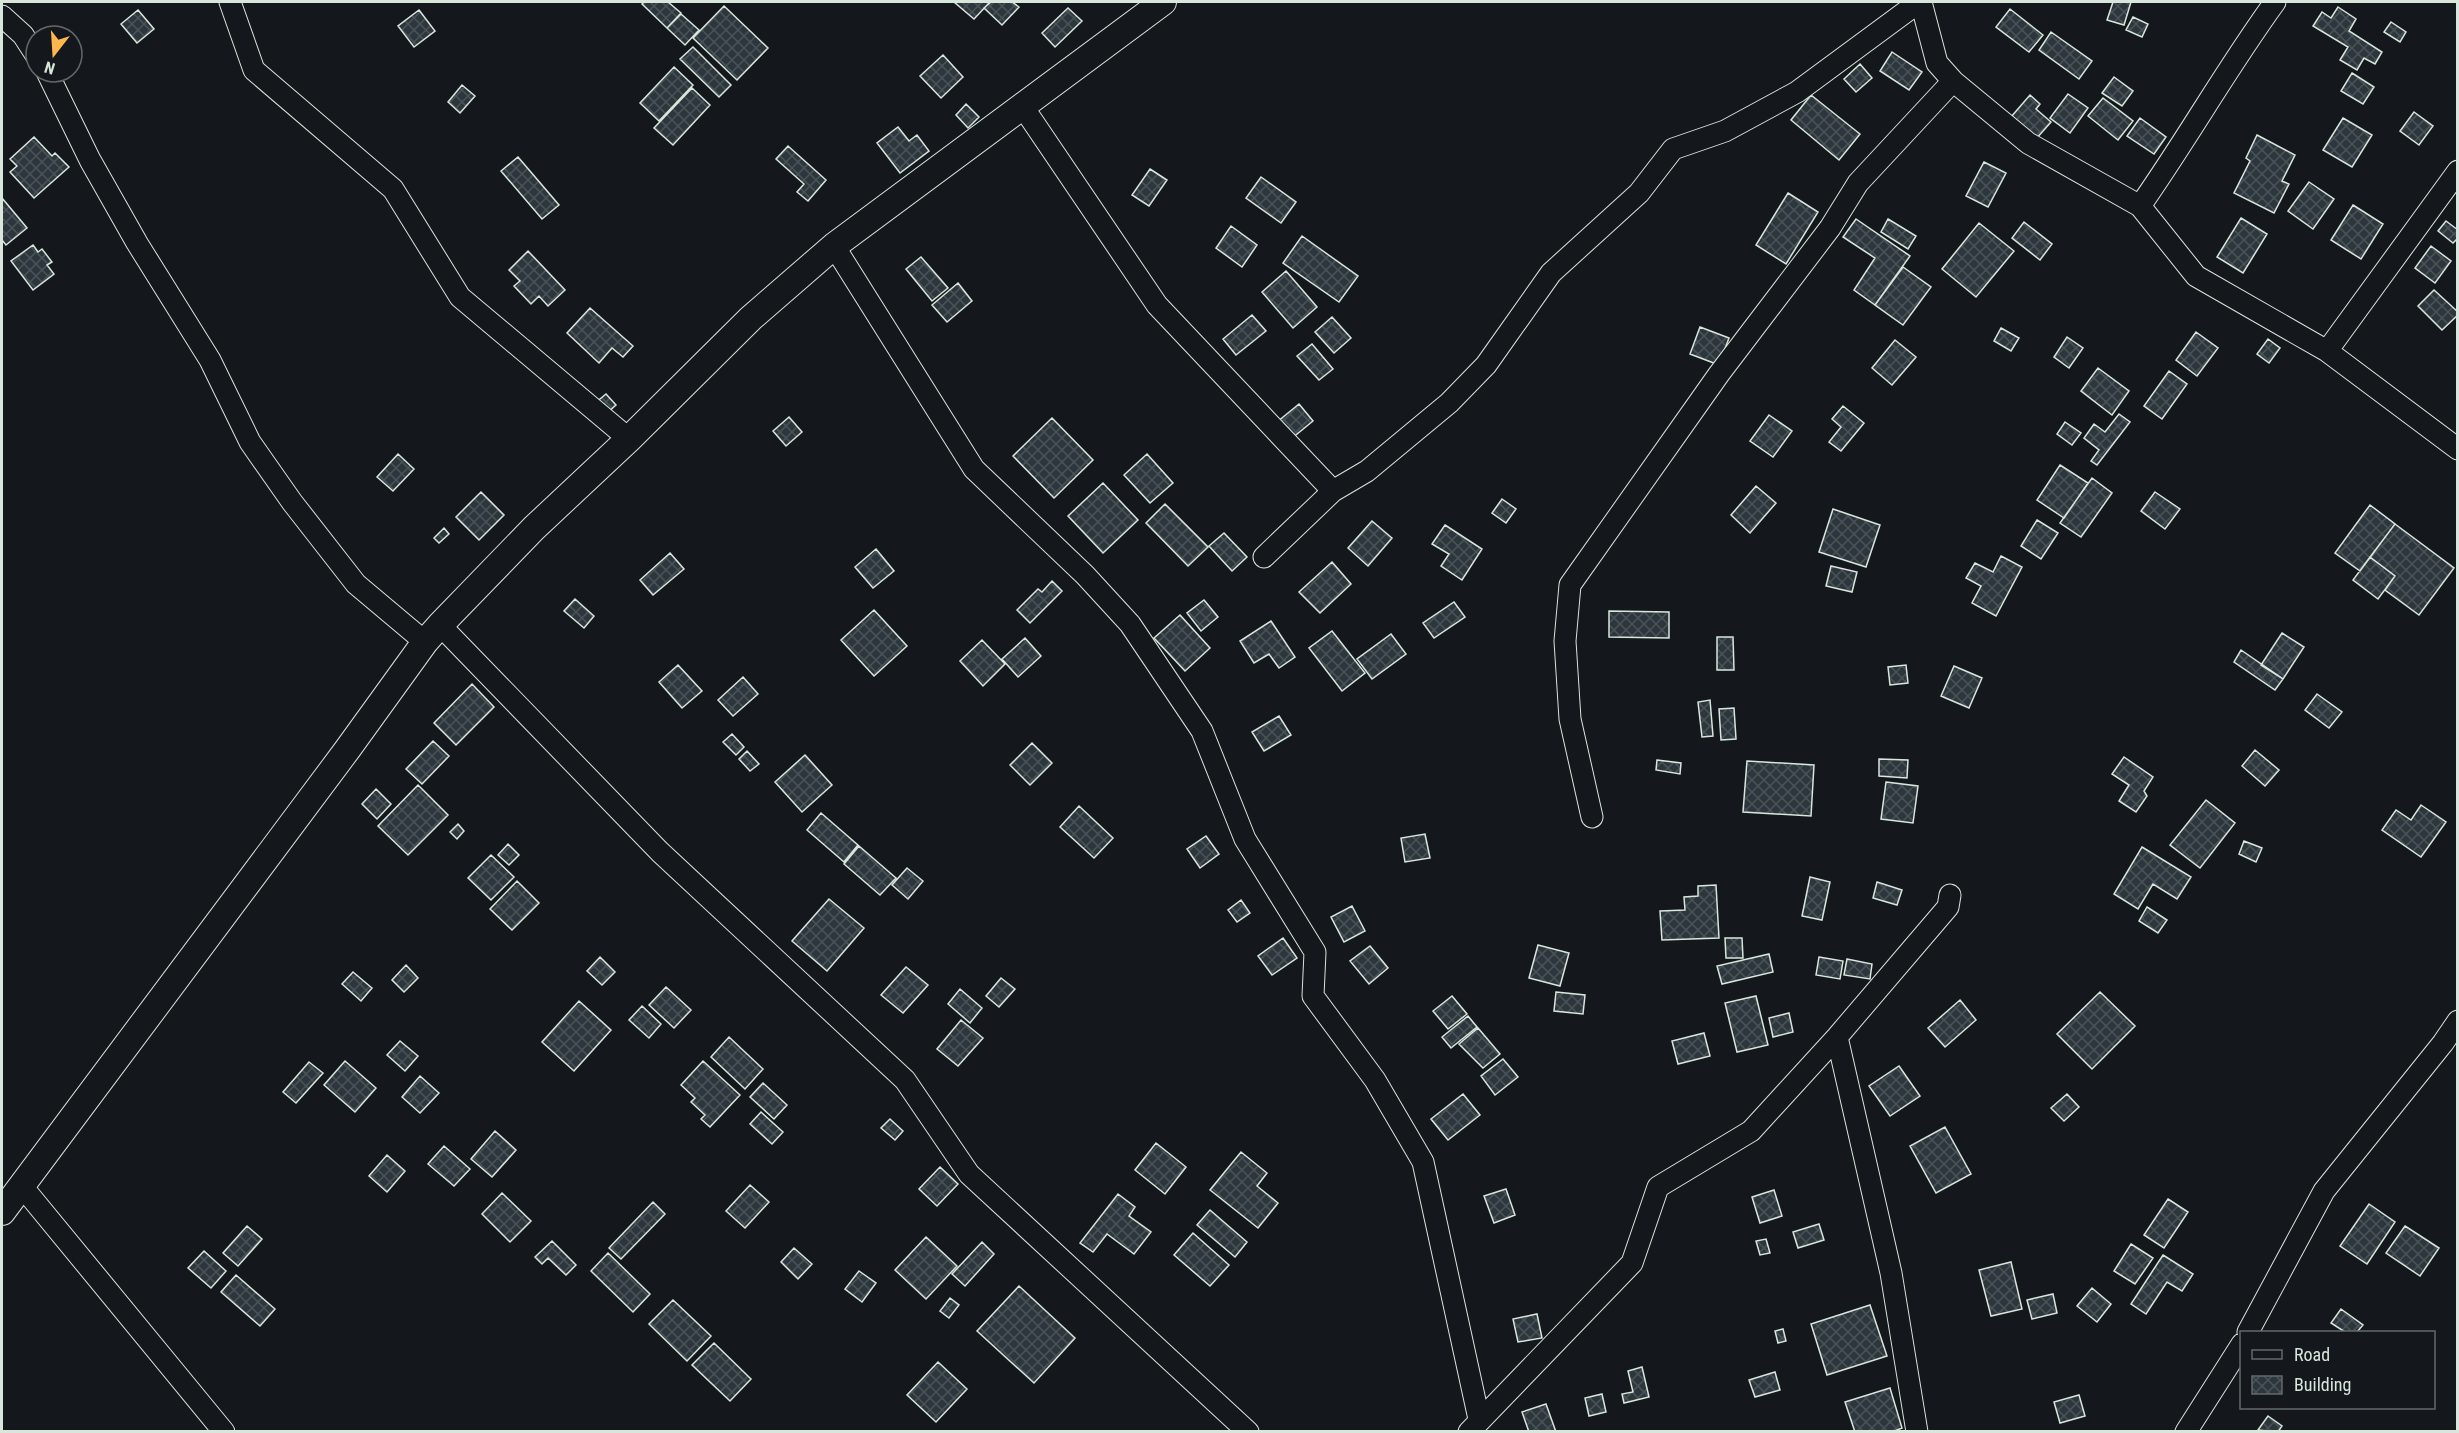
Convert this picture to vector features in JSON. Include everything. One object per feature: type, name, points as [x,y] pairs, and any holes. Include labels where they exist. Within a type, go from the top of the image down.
[{"type":"street","points":[[230,2],[254,70],[393,189],[460,297],[629,439]]},
{"type":"street","points":[[2,1212],[432,633],[534,528],[629,439],[751,318],[834,246],[1163,2]]},
{"type":"street","points":[[1264,557],[1333,491],[1367,471],[1449,403],[1486,365],[1551,273],[1639,193],[1673,149],[1725,131],[1797,92],[1920,2],[1937,63],[1953,81],[2028,143],[2140,206],[2196,276],[2327,351],[2457,449]]},
{"type":"street","points":[[2140,206],[2171,162],[2250,36],[2275,2]]},
{"type":"street","points":[[2,16],[24,37]]},
{"type":"street","points":[[1592,817],[1570,719],[1565,641],[1570,585],[1719,374],[1830,228],[1858,183],[1953,81]]},
{"type":"street","points":[[53,84],[90,160],[137,243],[210,360],[250,442],[292,502],[356,584],[432,633],[660,852],[905,1080],[969,1174],[1248,1431]]},
{"type":"street","points":[[1023,107],[1157,305],[1333,491]]},
{"type":"street","points":[[2327,351],[2457,171]]},
{"type":"street","points":[[834,246],[974,469],[1085,575],[1130,624],[1202,731],[1245,839],[1314,952],[1313,996],[1375,1080],[1423,1162],[1474,1425]]},
{"type":"street","points":[[1474,1425],[1632,1263],[1658,1187],[1751,1131],[1838,1037],[1948,907],[1950,895]]},
{"type":"street","points":[[2249,1331],[2324,1191],[2457,1021]]},
{"type":"street","points":[[1838,1037],[1892,1274],[1917,1431]]},
{"type":"street","points":[[21,1185],[224,1431]]},
{"type":"street","points":[[2186,1431],[2240,1346]]},
{"type":"building","points":[[644,2],[668,2],[681,13],[667,28],[642,4]]},
{"type":"building","points":[[954,2],[990,2],[974,19]]},
{"type":"building","points":[[991,2],[1012,2],[1019,7],[1002,25],[984,8]]},
{"type":"building","points":[[2113,2],[2131,2],[2124,25],[2107,20]]},
{"type":"building","points":[[724,6],[768,48],[737,80],[693,38]]},
{"type":"building","points":[[2338,7],[2356,19],[2349,31],[2382,52],[2375,64],[2364,58],[2357,70],[2340,60],[2348,47],[2313,26],[2322,12],[2331,18]]},
{"type":"building","points":[[1068,8],[1082,21],[1055,47],[1042,33]]},
{"type":"building","points":[[2010,9],[2043,35],[2029,52],[1996,27]]},
{"type":"building","points":[[138,10],[154,29],[137,43],[121,24]]},
{"type":"building","points":[[419,10],[435,31],[414,47],[398,26]]},
{"type":"building","points":[[681,14],[699,30],[685,45],[667,28]]},
{"type":"building","points":[[2133,17],[2148,24],[2142,37],[2126,30]]},
{"type":"building","points":[[2391,22],[2406,32],[2400,42],[2384,32]]},
{"type":"building","points":[[2051,32],[2092,61],[2079,79],[2039,50]]},
{"type":"building","points":[[693,47],[731,85],[719,97],[680,59]]},
{"type":"building","points":[[1892,52],[1922,72],[1909,90],[1880,71]]},
{"type":"building","points":[[943,55],[963,77],[941,98],[920,76]]},
{"type":"building","points":[[1860,64],[1872,78],[1856,92],[1844,79]]},
{"type":"building","points":[[674,67],[693,85],[659,121],[640,103]]},
{"type":"building","points":[[2352,73],[2374,87],[2363,104],[2341,91]]},
{"type":"building","points":[[2114,77],[2133,91],[2122,106],[2102,93]]},
{"type":"building","points":[[462,85],[475,96],[460,113],[448,102]]},
{"type":"building","points":[[692,88],[710,105],[673,145],[654,128]]},
{"type":"building","points":[[2068,94],[2088,108],[2070,133],[2050,118]]},
{"type":"building","points":[[1811,95],[1860,134],[1839,160],[1791,120]]},
{"type":"building","points":[[2030,95],[2040,104],[2036,109],[2051,122],[2036,139],[2011,117]]},
{"type":"building","points":[[2103,98],[2133,121],[2118,140],[2088,116]]},
{"type":"building","points":[[966,104],[979,117],[968,128],[956,115]]},
{"type":"building","points":[[2414,112],[2433,126],[2419,145],[2400,131]]},
{"type":"building","points":[[2140,118],[2166,137],[2154,154],[2127,136]]},
{"type":"building","points":[[2343,118],[2372,135],[2352,167],[2323,150]]},
{"type":"building","points":[[898,127],[909,141],[917,135],[929,151],[900,173],[877,143]]},
{"type":"building","points":[[2257,135],[2295,155],[2282,181],[2289,184],[2274,213],[2234,193],[2250,161],[2246,158]]},
{"type":"building","points":[[34,137],[52,156],[55,153],[69,167],[34,198],[10,172],[17,166],[10,159]]},
{"type":"building","points":[[788,146],[826,180],[808,201],[797,192],[804,184],[776,159]]},
{"type":"building","points":[[518,157],[559,205],[542,219],[501,171]]},
{"type":"building","points":[[1984,162],[2006,173],[1988,207],[1966,196]]},
{"type":"building","points":[[1150,169],[1167,180],[1149,206],[1132,195]]},
{"type":"building","points":[[1261,177],[1296,202],[1281,223],[1246,198]]},
{"type":"building","points":[[2309,182],[2334,199],[2313,229],[2288,211]]},
{"type":"building","points":[[1788,193],[1818,212],[1786,264],[1756,245]]},
{"type":"building","points":[[2,198],[27,228],[6,245],[2,240]]},
{"type":"building","points":[[2353,205],[2383,224],[2361,259],[2331,240]]},
{"type":"building","points":[[2241,218],[2267,234],[2243,273],[2217,257]]},
{"type":"building","points":[[1856,219],[1910,256],[1875,305],[1854,290],[1875,258],[1843,237]]},
{"type":"building","points":[[1888,219],[1916,236],[1908,249],[1881,232]]},
{"type":"building","points":[[2446,221],[2458,230],[2458,238],[2453,243],[2438,231]]},
{"type":"building","points":[[2024,222],[2052,244],[2040,260],[2012,238]]},
{"type":"building","points":[[1979,223],[2014,251],[1976,297],[1942,269]]},
{"type":"building","points":[[1231,226],[1257,245],[1242,267],[1216,248]]},
{"type":"building","points":[[1302,236],[1358,276],[1339,302],[1283,263]]},
{"type":"building","points":[[33,245],[38,252],[42,249],[52,262],[47,265],[54,274],[33,290],[11,261]]},
{"type":"building","points":[[2431,246],[2451,261],[2435,283],[2415,268]]},
{"type":"building","points":[[528,251],[565,290],[548,306],[539,296],[531,304],[514,286],[520,281],[509,270]]},
{"type":"building","points":[[921,257],[948,288],[932,301],[906,269]]},
{"type":"building","points":[[1903,267],[1931,287],[1903,325],[1875,305]]},
{"type":"building","points":[[1286,271],[1317,307],[1293,328],[1262,292]]},
{"type":"building","points":[[958,283],[972,301],[947,322],[932,305]]},
{"type":"building","points":[[2434,290],[2458,312],[2458,315],[2442,330],[2418,306]]},
{"type":"building","points":[[590,308],[633,346],[623,357],[612,348],[599,363],[567,333]]},
{"type":"building","points":[[1252,315],[1266,331],[1236,355],[1223,339]]},
{"type":"building","points":[[1332,317],[1351,338],[1334,353],[1315,332]]},
{"type":"building","points":[[1700,327],[1729,338],[1719,365],[1690,354]]},
{"type":"building","points":[[2001,328],[2019,338],[2011,351],[1994,341]]},
{"type":"building","points":[[2196,332],[2218,348],[2197,376],[2176,360]]},
{"type":"building","points":[[2067,337],[2083,348],[2069,368],[2054,357]]},
{"type":"building","points":[[2268,339],[2280,348],[2269,363],[2257,354]]},
{"type":"building","points":[[1895,340],[1916,357],[1892,385],[1872,368]]},
{"type":"building","points":[[1312,344],[1333,369],[1319,380],[1297,356]]},
{"type":"building","points":[[2098,368],[2129,391],[2112,415],[2081,391]]},
{"type":"building","points":[[2169,371],[2187,384],[2162,419],[2144,406]]},
{"type":"building","points":[[606,394],[616,405],[605,415],[594,404]]},
{"type":"building","points":[[1299,404],[1313,421],[1291,439],[1277,422]]},
{"type":"building","points":[[1843,406],[1864,423],[1841,451],[1829,442],[1841,427],[1832,419]]},
{"type":"building","points":[[2119,414],[2130,422],[2097,465],[2091,461],[2099,450],[2084,438],[2094,424],[2105,432]]},
{"type":"building","points":[[1769,415],[1792,431],[1773,457],[1750,441]]},
{"type":"building","points":[[789,417],[802,432],[786,446],[773,431]]},
{"type":"building","points":[[1052,418],[1093,460],[1054,498],[1013,456]]},
{"type":"building","points":[[2065,422],[2081,433],[2072,445],[2057,434]]},
{"type":"building","points":[[398,454],[414,469],[393,491],[377,477]]},
{"type":"building","points":[[1147,454],[1173,483],[1150,503],[1124,475]]},
{"type":"building","points":[[2060,465],[2088,483],[2064,518],[2037,500]]},
{"type":"building","points":[[2092,478],[2112,493],[2081,537],[2060,523]]},
{"type":"building","points":[[1103,483],[1138,520],[1103,553],[1068,516]]},
{"type":"building","points":[[1756,486],[1776,503],[1750,533],[1731,515]]},
{"type":"building","points":[[481,492],[504,515],[479,540],[456,517]]},
{"type":"building","points":[[2155,492],[2180,509],[2165,529],[2141,511]]},
{"type":"building","points":[[1502,499],[1516,509],[1506,523],[1492,513]]},
{"type":"building","points":[[1165,504],[1208,547],[1188,566],[1146,523]]},
{"type":"building","points":[[2370,505],[2395,524],[2360,571],[2335,553]]},
{"type":"building","points":[[1833,509],[1880,525],[1866,567],[1819,552]]},
{"type":"building","points":[[2037,520],[2058,533],[2041,559],[2021,546]]},
{"type":"building","points":[[1372,521],[1392,538],[1368,566],[1348,548]]},
{"type":"building","points":[[2395,524],[2454,568],[2419,615],[2385,590],[2395,576],[2370,557]]},
{"type":"building","points":[[1445,525],[1482,549],[1462,580],[1441,566],[1449,554],[1432,544]]},
{"type":"building","points":[[444,528],[449,534],[439,543],[434,538]]},
{"type":"building","points":[[1224,533],[1247,557],[1232,571],[1209,546]]},
{"type":"building","points":[[876,549],[894,571],[873,588],[855,567]]},
{"type":"building","points":[[670,553],[684,569],[653,595],[640,580]]},
{"type":"building","points":[[2001,556],[2022,567],[1996,616],[1972,603],[1981,586],[1966,578],[1975,563],[1993,572]]},
{"type":"building","points":[[2370,557],[2395,576],[2378,599],[2353,580]]},
{"type":"building","points":[[1332,562],[1351,584],[1320,613],[1299,592]]},
{"type":"building","points":[[1831,566],[1857,572],[1852,592],[1826,586]]},
{"type":"building","points":[[1052,581],[1062,591],[1030,623],[1017,610],[1038,589],[1042,592]]},
{"type":"building","points":[[575,599],[594,616],[584,628],[564,611]]},
{"type":"building","points":[[1204,600],[1218,617],[1201,631],[1187,613]]},
{"type":"building","points":[[1454,602],[1465,617],[1434,638],[1423,623]]},
{"type":"building","points":[[874,610],[907,646],[874,676],[841,640]]},
{"type":"building","points":[[1609,611],[1669,612],[1669,638],[1609,637]]},
{"type":"building","points":[[1180,615],[1210,648],[1185,671],[1154,638]]},
{"type":"building","points":[[1271,621],[1295,657],[1279,668],[1269,654],[1254,663],[1240,641]]},
{"type":"building","points":[[1332,631],[1365,673],[1342,691],[1309,648]]},
{"type":"building","points":[[2282,633],[2304,647],[2283,679],[2261,665]]},
{"type":"building","points":[[1391,634],[1406,654],[1372,679],[1357,659]]},
{"type":"building","points":[[1717,637],[1733,637],[1734,670],[1717,670]]},
{"type":"building","points":[[1025,638],[1041,656],[1018,677],[1002,659]]},
{"type":"building","points":[[982,640],[1005,664],[983,686],[960,661]]},
{"type":"building","points":[[2241,650],[2283,679],[2275,690],[2234,662]]},
{"type":"building","points":[[678,665],[702,691],[682,708],[659,682]]},
{"type":"building","points":[[1906,665],[1908,683],[1890,685],[1888,667]]},
{"type":"building","points":[[1954,666],[1982,678],[1969,708],[1941,696]]},
{"type":"building","points":[[743,677],[758,694],[733,716],[718,700]]},
{"type":"building","points":[[472,684],[494,707],[456,745],[434,723]]},
{"type":"building","points":[[2317,694],[2342,712],[2329,728],[2305,710]]},
{"type":"building","points":[[1710,700],[1713,736],[1702,737],[1698,702]]},
{"type":"building","points":[[1734,708],[1736,739],[1721,740],[1719,709]]},
{"type":"building","points":[[1279,716],[1291,735],[1264,751],[1252,732]]},
{"type":"building","points":[[732,734],[744,747],[736,755],[723,742]]},
{"type":"building","points":[[433,741],[449,756],[422,784],[406,769]]},
{"type":"building","points":[[1032,743],[1052,763],[1030,785],[1010,765]]},
{"type":"building","points":[[2255,750],[2279,770],[2265,786],[2242,766]]},
{"type":"building","points":[[747,751],[759,764],[750,771],[739,759]]},
{"type":"building","points":[[805,755],[832,785],[802,812],[775,782]]},
{"type":"building","points":[[2124,757],[2153,777],[2144,791],[2147,796],[2136,812],[2119,801],[2129,785],[2112,774]]},
{"type":"building","points":[[1879,759],[1908,760],[1907,778],[1879,776]]},
{"type":"building","points":[[1657,760],[1681,763],[1680,774],[1656,770]]},
{"type":"building","points":[[1747,761],[1814,765],[1811,816],[1743,812]]},
{"type":"building","points":[[1886,782],[1918,786],[1913,823],[1881,819]]},
{"type":"building","points":[[418,785],[448,815],[408,855],[378,826]]},
{"type":"building","points":[[376,789],[391,804],[377,819],[362,804]]},
{"type":"building","points":[[2206,800],[2235,823],[2200,868],[2170,845]]},
{"type":"building","points":[[2421,805],[2446,822],[2421,857],[2382,830],[2396,810],[2411,820]]},
{"type":"building","points":[[1079,806],[1113,838],[1094,858],[1060,827]]},
{"type":"building","points":[[821,813],[858,845],[844,862],[807,830]]},
{"type":"building","points":[[458,824],[464,831],[457,839],[450,832]]},
{"type":"building","points":[[1425,834],[1430,858],[1405,862],[1401,838]]},
{"type":"building","points":[[1206,836],[1219,854],[1200,868],[1187,849]]},
{"type":"building","points":[[2244,841],[2262,848],[2256,862],[2239,854]]},
{"type":"building","points":[[508,844],[519,855],[509,865],[498,855]]},
{"type":"building","points":[[859,846],[896,878],[880,895],[844,864]]},
{"type":"building","points":[[2142,847],[2191,877],[2177,899],[2153,884],[2138,909],[2114,894]]},
{"type":"building","points":[[491,855],[514,877],[491,900],[468,878]]},
{"type":"building","points":[[907,868],[923,881],[908,899],[892,885]]},
{"type":"building","points":[[1810,877],[1830,882],[1822,920],[1802,916]]},
{"type":"building","points":[[517,881],[539,903],[512,930],[490,909]]},
{"type":"building","points":[[1877,882],[1902,890],[1897,905],[1873,898]]},
{"type":"building","points":[[1716,885],[1719,938],[1662,940],[1660,911],[1685,910],[1684,897],[1698,896],[1698,886]]},
{"type":"building","points":[[829,899],[864,928],[827,971],[792,941]]},
{"type":"building","points":[[1241,900],[1250,913],[1237,922],[1228,910]]},
{"type":"building","points":[[1352,906],[1365,931],[1344,942],[1331,917]]},
{"type":"building","points":[[2147,907],[2167,920],[2158,933],[2139,921]]},
{"type":"building","points":[[1283,938],[1297,958],[1272,975],[1258,956]]},
{"type":"building","points":[[1725,938],[1742,938],[1743,958],[1726,958]]},
{"type":"building","points":[[1538,945],[1569,953],[1560,986],[1529,978]]},
{"type":"building","points":[[1370,946],[1388,968],[1369,984],[1350,961]]},
{"type":"building","points":[[1769,954],[1773,972],[1722,984],[1717,966]]},
{"type":"building","points":[[600,957],[615,972],[602,985],[587,971]]},
{"type":"building","points":[[1819,957],[1843,961],[1840,979],[1816,975]]},
{"type":"building","points":[[1847,959],[1872,964],[1870,979],[1844,975]]},
{"type":"building","points":[[406,965],[418,978],[404,992],[392,980]]},
{"type":"building","points":[[906,967],[928,985],[903,1013],[881,995]]},
{"type":"building","points":[[353,972],[372,988],[361,1001],[342,984]]},
{"type":"building","points":[[1001,978],[1015,989],[999,1007],[986,996]]},
{"type":"building","points":[[666,987],[691,1010],[674,1028],[649,1005]]},
{"type":"building","points":[[960,989],[982,1008],[970,1023],[948,1004]]},
{"type":"building","points":[[1556,992],[1585,995],[1583,1014],[1554,1011]]},
{"type":"building","points":[[2100,992],[2135,1026],[2092,1069],[2057,1034]]},
{"type":"building","points":[[1452,996],[1467,1014],[1448,1029],[1433,1011]]},
{"type":"building","points":[[1756,996],[1768,1045],[1737,1052],[1725,1003]]},
{"type":"building","points":[[1960,1000],[1976,1020],[1945,1047],[1928,1028]]},
{"type":"building","points":[[579,1001],[611,1030],[574,1071],[542,1042]]},
{"type":"building","points":[[642,1006],[661,1024],[649,1038],[629,1020]]},
{"type":"building","points":[[1789,1013],[1793,1032],[1773,1037],[1769,1018]]},
{"type":"building","points":[[1468,1016],[1477,1027],[1451,1048],[1442,1037]]},
{"type":"building","points":[[961,1020],[983,1038],[958,1066],[937,1049]]},
{"type":"building","points":[[1478,1028],[1500,1054],[1483,1068],[1459,1044]]},
{"type":"building","points":[[1704,1033],[1710,1056],[1678,1064],[1672,1041]]},
{"type":"building","points":[[729,1037],[763,1069],[745,1089],[711,1057]]},
{"type":"building","points":[[400,1041],[418,1056],[405,1071],[387,1055]]},
{"type":"building","points":[[1503,1059],[1518,1077],[1495,1095],[1481,1076]]},
{"type":"building","points":[[345,1061],[376,1088],[355,1112],[324,1085]]},
{"type":"building","points":[[703,1061],[740,1095],[710,1127],[701,1119],[705,1115],[691,1102],[695,1098],[681,1085]]},
{"type":"building","points":[[309,1062],[323,1073],[296,1103],[283,1092]]},
{"type":"building","points":[[1899,1066],[1920,1096],[1890,1116],[1869,1086]]},
{"type":"building","points":[[420,1076],[439,1093],[420,1113],[402,1097]]},
{"type":"building","points":[[763,1083],[787,1105],[774,1119],[750,1097]]},
{"type":"building","points":[[1463,1094],[1480,1115],[1448,1140],[1431,1119]]},
{"type":"building","points":[[2067,1094],[2079,1107],[2064,1121],[2051,1108]]},
{"type":"building","points":[[761,1112],[783,1132],[772,1144],[750,1124]]},
{"type":"building","points":[[890,1119],[903,1131],[895,1140],[881,1128]]},
{"type":"building","points":[[1945,1127],[1971,1174],[1936,1193],[1910,1146]]},
{"type":"building","points":[[495,1131],[516,1150],[492,1177],[471,1159]]},
{"type":"building","points":[[1156,1143],[1186,1167],[1165,1194],[1135,1170]]},
{"type":"building","points":[[444,1146],[470,1169],[454,1186],[428,1164]]},
{"type":"building","points":[[1241,1152],[1267,1173],[1257,1186],[1278,1203],[1258,1228],[1210,1190]]},
{"type":"building","points":[[387,1155],[405,1171],[387,1192],[369,1176]]},
{"type":"building","points":[[940,1167],[958,1184],[937,1206],[919,1189]]},
{"type":"building","points":[[750,1185],[769,1202],[745,1228],[726,1211]]},
{"type":"building","points":[[1506,1189],[1515,1215],[1494,1223],[1484,1196]]},
{"type":"building","points":[[1774,1190],[1782,1216],[1760,1223],[1752,1197]]},
{"type":"building","points":[[502,1193],[531,1221],[510,1242],[482,1214]]},
{"type":"building","points":[[1118,1194],[1135,1207],[1129,1216],[1151,1232],[1134,1254],[1107,1234],[1093,1252],[1080,1243]]},
{"type":"building","points":[[2168,1199],[2188,1212],[2164,1248],[2144,1235]]},
{"type":"building","points":[[653,1202],[665,1214],[621,1259],[609,1248]]},
{"type":"building","points":[[2369,1204],[2395,1222],[2367,1264],[2340,1246]]},
{"type":"building","points":[[1210,1210],[1247,1242],[1235,1257],[1197,1225]]},
{"type":"building","points":[[1819,1224],[1824,1240],[1798,1248],[1793,1232]]},
{"type":"building","points":[[247,1226],[262,1239],[238,1266],[223,1253]]},
{"type":"building","points":[[2405,1226],[2439,1248],[2420,1276],[2386,1253]]},
{"type":"building","points":[[1193,1233],[1229,1265],[1210,1286],[1174,1255]]},
{"type":"building","points":[[926,1237],[957,1266],[926,1299],[895,1270]]},
{"type":"building","points":[[1766,1239],[1770,1253],[1760,1255],[1756,1241]]},
{"type":"building","points":[[552,1241],[576,1265],[566,1275],[548,1258],[542,1264],[535,1257]]},
{"type":"building","points":[[982,1242],[994,1254],[965,1286],[952,1274]]},
{"type":"building","points":[[2131,1244],[2153,1258],[2135,1284],[2114,1271]]},
{"type":"building","points":[[794,1248],[812,1264],[798,1279],[781,1262]]},
{"type":"building","points":[[204,1251],[226,1271],[211,1288],[188,1268]]},
{"type":"building","points":[[608,1253],[650,1294],[633,1312],[591,1271]]},
{"type":"building","points":[[2163,1255],[2193,1274],[2182,1291],[2167,1282],[2146,1314],[2131,1304]]},
{"type":"building","points":[[2011,1262],[2022,1309],[1991,1316],[1979,1270]]},
{"type":"building","points":[[859,1271],[876,1283],[862,1302],[845,1289]]},
{"type":"building","points":[[236,1275],[275,1309],[260,1326],[221,1292]]},
{"type":"building","points":[[1019,1286],[1075,1338],[1034,1383],[977,1331]]},
{"type":"building","points":[[2092,1288],[2111,1304],[2097,1322],[2077,1306]]},
{"type":"building","points":[[2053,1294],[2057,1313],[2032,1319],[2027,1300]]},
{"type":"building","points":[[950,1298],[959,1305],[949,1318],[940,1311]]},
{"type":"building","points":[[673,1300],[711,1336],[687,1361],[649,1324]]},
{"type":"building","points":[[1870,1305],[1887,1356],[1827,1375],[1811,1324]]},
{"type":"building","points":[[2341,1309],[2363,1325],[2358,1331],[2343,1331],[2331,1323]]},
{"type":"building","points":[[1537,1314],[1542,1338],[1518,1342],[1513,1319]]},
{"type":"building","points":[[1783,1329],[1786,1341],[1778,1343],[1775,1331]]},
{"type":"building","points":[[714,1343],[751,1379],[730,1401],[692,1365]]},
{"type":"building","points":[[938,1362],[967,1389],[936,1422],[907,1395]]},
{"type":"building","points":[[1642,1367],[1649,1397],[1624,1403],[1622,1394],[1633,1392],[1628,1371]]},
{"type":"building","points":[[1775,1372],[1780,1390],[1755,1397],[1749,1380]]},
{"type":"building","points":[[1890,1388],[1902,1428],[1892,1432],[1855,1432],[1845,1402]]},
{"type":"building","points":[[1602,1394],[1606,1412],[1589,1416],[1585,1398]]},
{"type":"building","points":[[2079,1395],[2085,1416],[2060,1423],[2054,1402]]},
{"type":"building","points":[[1546,1404],[1556,1432],[1529,1432],[1522,1412]]},
{"type":"building","points":[[2268,1416],[2282,1426],[2278,1432],[2258,1430]]}]
